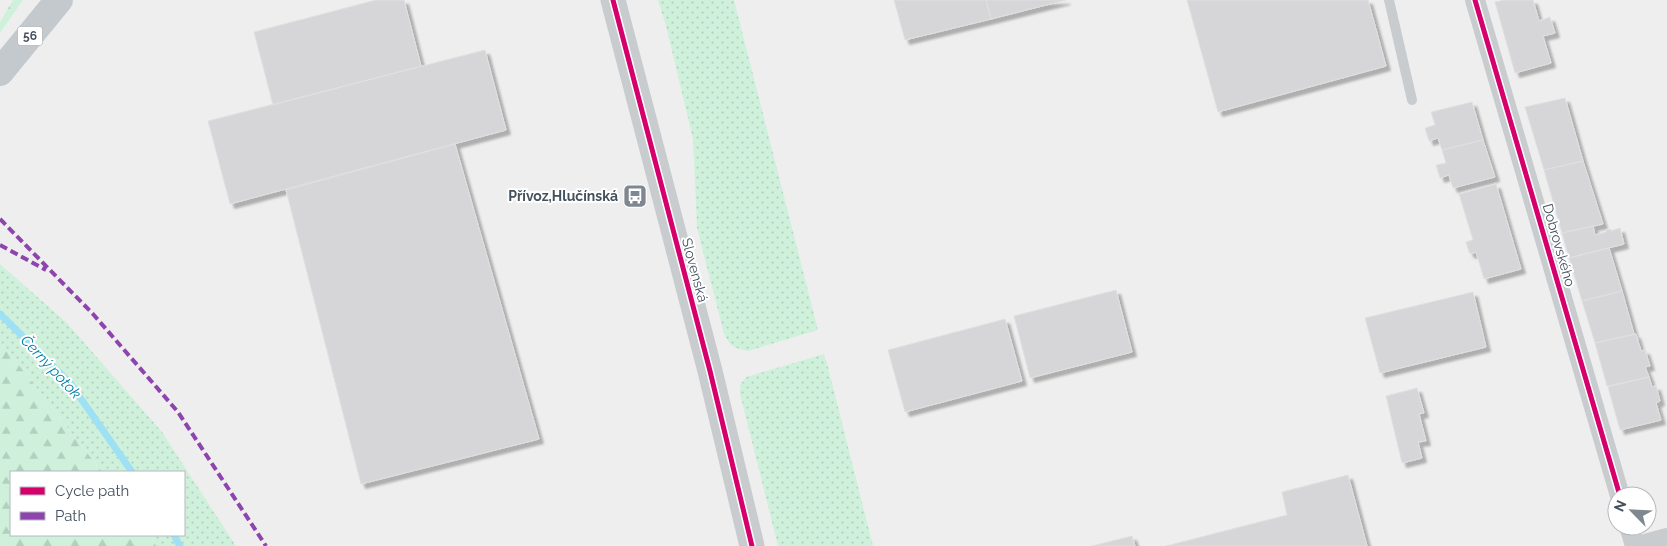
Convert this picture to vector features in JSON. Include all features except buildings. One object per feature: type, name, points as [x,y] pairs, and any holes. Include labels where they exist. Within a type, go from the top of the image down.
[{"type":"main road","name":"56","points":[[0,72],[59,0]]},
{"type":"street","name":"Slovenská","points":[[613,0],[710,371],[752,546]]},
{"type":"street","name":"Dobrovského","points":[[1475,0],[1617,486]]},
{"type":"street","points":[[1636,546],[1667,538]]},
{"type":"lane","points":[[1389,0],[1412,100]]},
{"type":"green space","points":[[13,0],[23,0],[0,33],[0,22]]},
{"type":"green space","points":[[658,0],[734,0],[818,330],[748,351],[733,346],[724,334],[697,228],[693,139]]},
{"type":"green space","points":[[0,264],[67,323],[162,432],[236,546],[156,546],[151,536],[185,536],[185,471],[101,471],[0,341]]},
{"type":"green space","points":[[0,341],[101,471],[10,471],[10,536],[151,536],[156,546],[0,546]]},
{"type":"green space","points":[[824,354],[873,546],[778,546],[740,394],[740,385],[746,377]]},
{"type":"waterway","name":"Černý potok","points":[[0,314],[70,383],[131,471]]},
{"type":"waterway","name":"Černý potok","points":[[175,536],[180,546]]},
{"type":"marked path","points":[[0,219],[93,314],[178,412],[266,546]]},
{"type":"marked path","points":[[0,245],[46,270]]},
{"type":"cycle path","points":[[613,0],[710,371],[752,546]]},
{"type":"cycle path","points":[[1475,0],[1617,486]]},
{"type":"place","name":"Přívoz,Hlučínská","points":[[635,196]]}]
